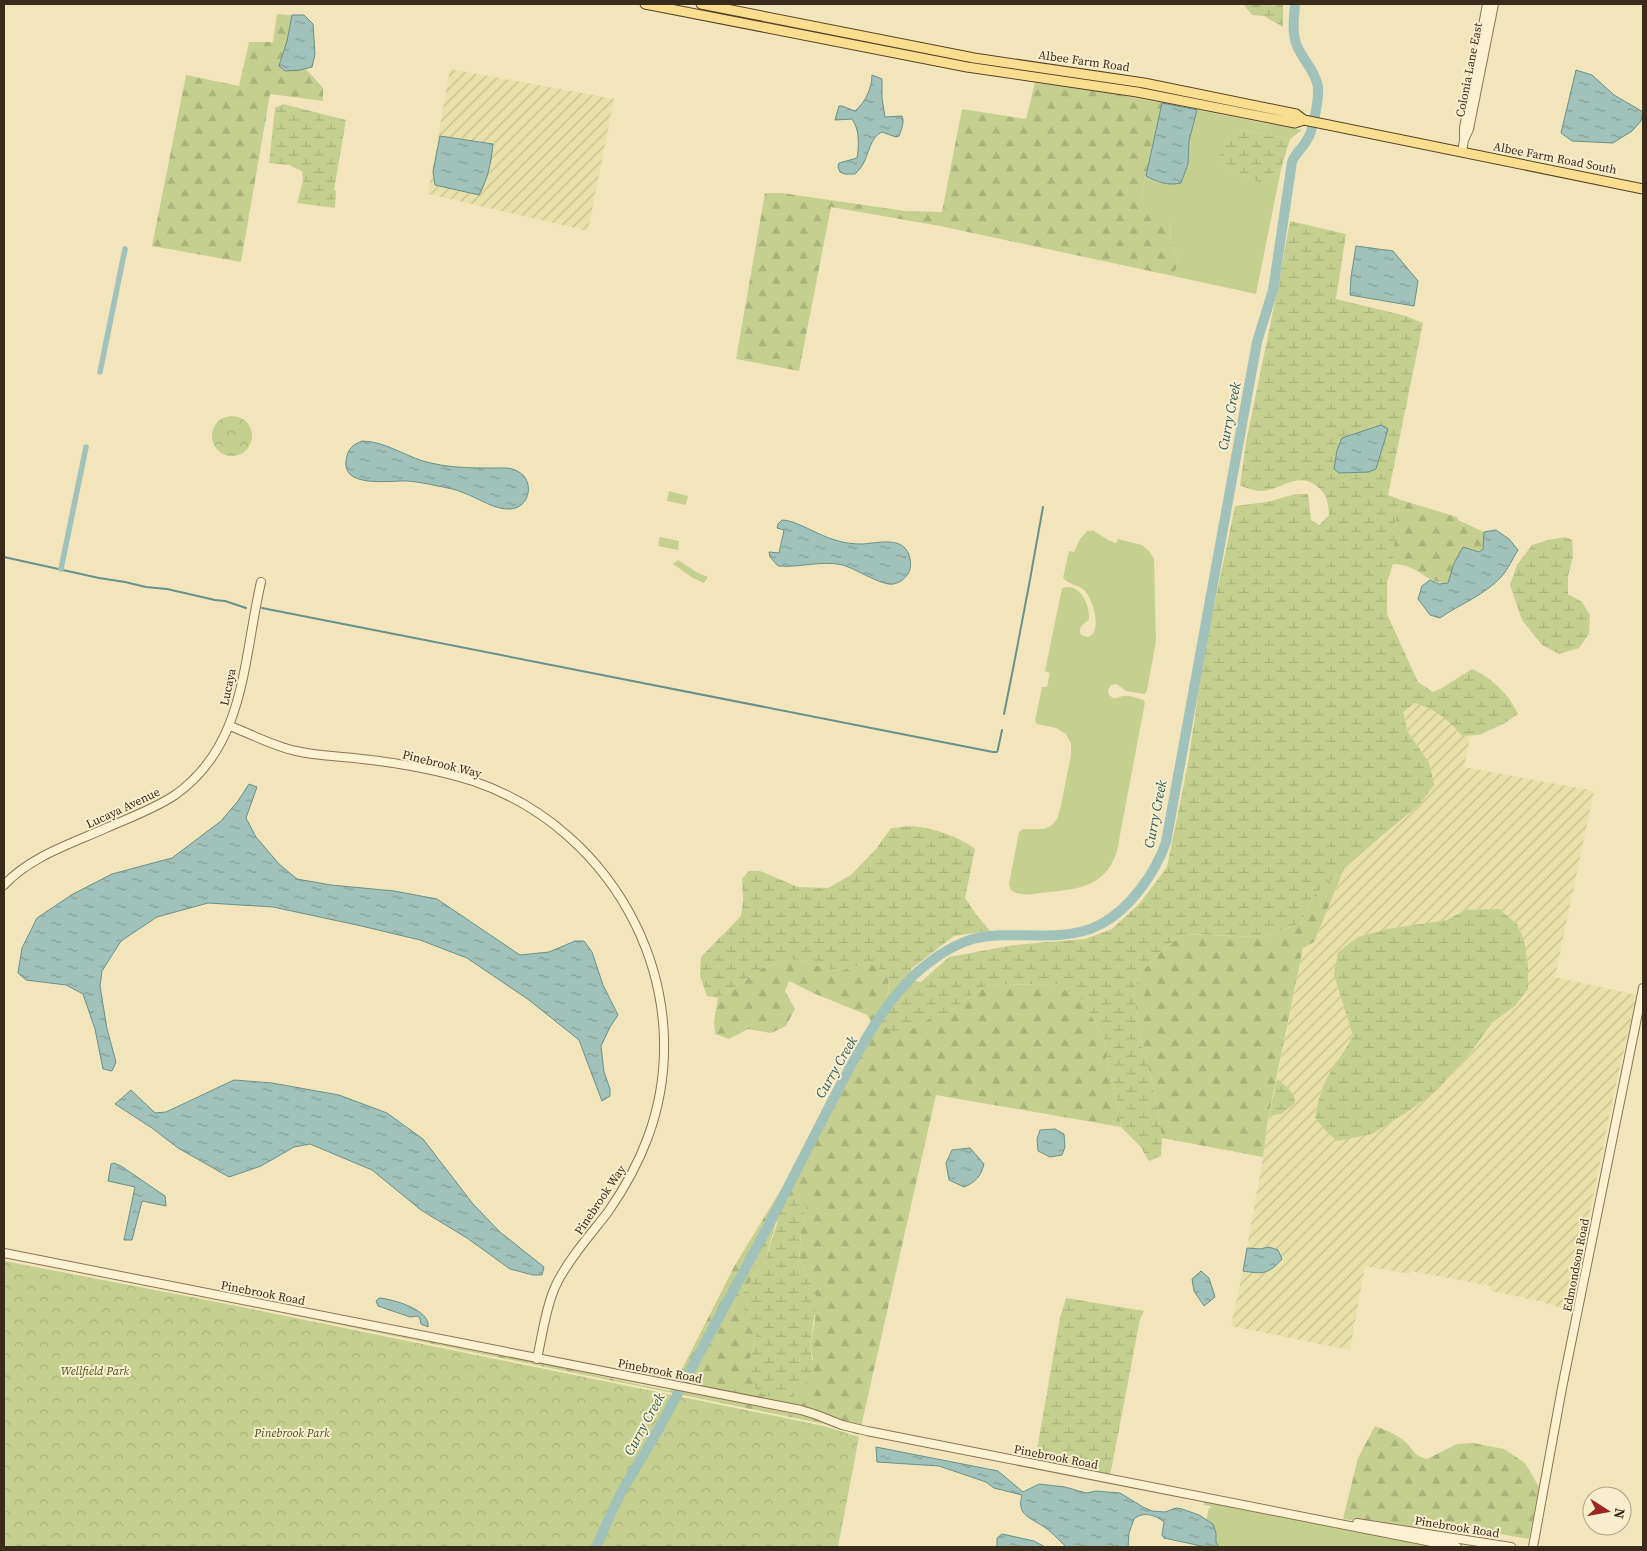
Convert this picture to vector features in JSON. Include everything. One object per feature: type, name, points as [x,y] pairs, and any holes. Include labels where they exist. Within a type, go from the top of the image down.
[{"type":"main road","name":"Albee Farm Road","points":[[645,4],[1016,76],[1137,92],[1295,123],[1304,120]]},
{"type":"main road","name":"Albee Farm Road","points":[[701,4],[974,58],[1116,78],[1225,98],[1296,114],[1304,120],[1462,152]]},
{"type":"main road","points":[[940,62],[958,61],[1038,74],[1042,73],[1043,68]]},
{"type":"main road","name":"Albee Farm Road South","points":[[1462,152],[1643,189]]},
{"type":"street","name":"Colonia Lane East","points":[[1462,152],[1464,128],[1487,4]]},
{"type":"street","name":"Colonia Lane East","points":[[1464,140],[1469,130],[1494,4]]},
{"type":"street","name":"Lucaya","points":[[230,726],[236,706],[260,582]]},
{"type":"street","name":"Lucaya Avenue","points":[[4,885],[20,869],[41,857],[147,810],[176,794],[193,780],[210,761],[230,726]]},
{"type":"street","name":"Pinebrook Way","points":[[230,726],[298,752],[382,762],[450,775],[486,786],[509,796],[544,817],[582,849],[611,882],[636,924],[653,970],[661,1007],[662,1078],[657,1102],[648,1135],[629,1178],[608,1211],[557,1281],[550,1299],[537,1358]]},
{"type":"street","name":"Edmondson Road","points":[[1533,1547],[1560,1396],[1643,988]]},
{"type":"street","name":"Pinebrook Road","points":[[4,1253],[807,1412],[842,1425],[874,1433],[1457,1547]]},
{"type":"street","name":"Pinebrook Road","points":[[1311,1519],[1364,1524],[1511,1547]]},
{"type":"shaded area","points":[[450,69],[614,99],[588,231],[428,194]]},
{"type":"shaded area","points":[[1416,703],[1430,707],[1451,723],[1462,736],[1470,736],[1464,767],[1594,791],[1555,977],[1637,995],[1614,1092],[1571,1307],[1561,1308],[1539,1301],[1490,1291],[1491,1286],[1411,1271],[1410,1274],[1365,1266],[1350,1350],[1231,1326],[1243,1271],[1261,1274],[1269,1247],[1260,1249],[1247,1248],[1269,1116],[1281,1114],[1295,1103],[1285,1084],[1277,1079],[1303,948],[1314,942],[1344,869],[1419,805],[1429,763],[1408,732],[1403,712]],"holes":[[[1499,909],[1515,1006],[1492,1023],[1471,1052],[1439,1088],[1326,1131],[1315,1118],[1319,1096],[1329,1074],[1347,1049],[1353,1036],[1334,975],[1358,937],[1387,929],[1447,920],[1466,910]]]},
{"type":"green space","points":[[1243,4],[1283,4],[1283,27],[1264,16],[1252,15]]},
{"type":"green space","points":[[277,14],[292,15],[287,41],[279,66],[300,70],[306,69],[323,88],[323,101],[270,94],[241,262],[152,246],[186,75],[239,86],[249,42],[273,42]]},
{"type":"green space","points":[[1035,83],[1090,89],[1162,103],[1141,198],[1158,208],[1171,223],[1170,241],[1179,262],[1173,276],[940,226],[831,207],[799,371],[736,359],[765,193],[782,193],[905,211],[942,212],[962,109],[1026,119]]},
{"type":"green space","points":[[283,104],[346,120],[334,190],[336,191],[335,208],[297,203],[303,181],[302,171],[289,165],[269,163],[275,108]]},
{"type":"green space","points":[[1197,110],[1302,130],[1290,139],[1233,129],[1219,162],[1260,183],[1281,169],[1256,294],[1173,276],[1179,262],[1170,241],[1171,223],[1141,198],[1146,176],[1160,183],[1188,164],[1189,141]]},
{"type":"green space","points":[[1233,129],[1290,139],[1281,169],[1260,183],[1219,162],[1221,141]]},
{"type":"green space","points":[[1290,221],[1346,234],[1336,299],[1406,316],[1423,323],[1388,495],[1401,500],[1396,513],[1393,564],[1387,582],[1387,614],[1418,682],[1433,692],[1472,669],[1487,677],[1499,687],[1510,700],[1518,714],[1505,723],[1479,735],[1462,736],[1441,716],[1429,708],[1415,703],[1403,712],[1408,732],[1429,763],[1434,785],[1419,805],[1313,896],[1301,923],[1264,937],[1184,934],[1163,949],[1140,974],[1133,992],[1162,1138],[1161,1156],[1149,1161],[1140,1146],[1121,1127],[1104,1039],[1084,1002],[1057,984],[988,985],[949,1013],[934,1016],[909,1030],[890,1032],[881,1019],[888,992],[889,975],[869,963],[839,971],[791,959],[763,968],[718,998],[707,996],[700,976],[701,957],[741,916],[743,901],[742,879],[749,871],[760,871],[798,887],[828,888],[851,875],[876,849],[891,828],[911,826],[937,831],[961,840],[975,849],[965,898],[990,931],[954,936],[911,969],[911,980],[921,982],[949,957],[1014,945],[1085,939],[1112,929],[1140,903],[1167,867],[1188,763],[1205,649],[1235,506],[1267,502],[1295,494],[1308,494],[1311,520],[1319,525],[1329,515],[1324,495],[1319,488],[1308,481],[1294,481],[1274,489],[1259,491],[1240,486],[1246,442]],"holes":[[[1342,438],[1381,452],[1376,469]]]},
{"type":"green space","points":[[232,416],[246,422],[252,436],[246,450],[232,456],[218,450],[212,436],[218,422]]},
{"type":"green space","points":[[669,491],[688,496],[686,505],[667,501]]},
{"type":"green space","points":[[1401,500],[1457,517],[1458,520],[1484,532],[1483,549],[1479,552],[1463,547],[1454,563],[1449,583],[1437,582],[1414,569],[1393,564],[1396,513]]},
{"type":"green space","points":[[1088,530],[1090,532],[1092,530],[1116,543],[1118,539],[1142,545],[1150,552],[1154,559],[1156,641],[1147,691],[1145,694],[1126,691],[1117,684],[1111,685],[1108,690],[1109,695],[1114,698],[1130,696],[1145,702],[1117,851],[1112,864],[1097,880],[1088,885],[1066,890],[1022,894],[1011,890],[1009,884],[1019,832],[1023,829],[1043,829],[1051,826],[1057,819],[1071,755],[1071,744],[1066,734],[1056,728],[1037,724],[1035,721],[1042,687],[1047,687],[1050,673],[1045,671],[1062,588],[1074,588],[1079,591],[1086,601],[1089,619],[1080,629],[1081,635],[1088,637],[1093,634],[1095,629],[1096,622],[1091,600],[1082,588],[1063,578],[1069,551],[1074,552],[1080,539]]},
{"type":"green space","points":[[660,537],[679,541],[678,550],[658,546]]},
{"type":"green space","points":[[1565,537],[1572,540],[1573,556],[1568,576],[1568,594],[1582,602],[1590,615],[1589,634],[1579,648],[1559,654],[1542,645],[1522,620],[1510,585],[1517,565],[1532,545]]},
{"type":"green space","points":[[678,560],[708,577],[704,583],[673,564]]},
{"type":"green space","points":[[1344,869],[1314,942],[1303,948],[1268,1119],[1263,1157],[1162,1138],[1133,992],[1140,974],[1163,949],[1184,934],[1264,937],[1301,923],[1313,896]]},
{"type":"green space","points":[[1499,909],[1517,924],[1524,940],[1528,966],[1528,989],[1515,1006],[1492,1023],[1471,1052],[1439,1088],[1410,1110],[1372,1134],[1337,1141],[1315,1118],[1324,1084],[1353,1036],[1334,975],[1338,952],[1358,937],[1387,929],[1447,920],[1465,910]]},
{"type":"green space","points":[[791,959],[839,971],[869,963],[889,975],[888,992],[881,1019],[909,1030],[934,1016],[949,1013],[988,985],[1057,984],[1084,1002],[1104,1039],[1107,1062],[1114,1085],[1121,1127],[936,1095],[861,1427],[675,1383],[735,1265],[799,1160],[871,1021],[867,1015],[789,981],[785,991],[795,1009],[786,1026],[771,1033],[748,1029],[729,1039],[715,1034],[714,1021],[718,998],[763,968]],"holes":[[[806,1206],[801,1232],[799,1261],[811,1281],[815,1320],[810,1344],[813,1360],[749,1364],[757,1330],[743,1293],[766,1259],[776,1222]]]},
{"type":"green space","points":[[1277,1079],[1289,1089],[1295,1103],[1281,1114],[1269,1116]]},
{"type":"green space","points":[[799,1194],[806,1206],[801,1232],[799,1261],[811,1281],[817,1299],[810,1344],[814,1377],[794,1394],[775,1398],[757,1392],[749,1364],[757,1330],[744,1309],[743,1293],[766,1259],[785,1197]]},
{"type":"green space","name":"Pinebrook Park","points":[[4,1261],[202,1299],[824,1426],[859,1437],[838,1547],[4,1547]]},
{"type":"green space","points":[[1066,1298],[1144,1311],[1140,1319],[1110,1476],[1035,1461],[1060,1318]]},
{"type":"green space","points":[[228,1302],[511,1357],[670,1391],[672,1388],[806,1415],[859,1433],[859,1435],[824,1424]]},
{"type":"green space","points":[[1375,1426],[1400,1438],[1415,1453],[1427,1459],[1457,1444],[1473,1443],[1504,1449],[1525,1463],[1539,1487],[1529,1539],[1464,1528],[1422,1530],[1343,1519],[1358,1458]]},
{"type":"green space","points":[[1204,1501],[1442,1547],[1206,1547],[1200,1545],[1209,1508],[1212,1509],[1210,1506],[1204,1505]]},
{"type":"water","points":[[292,15],[304,15],[313,24],[315,54],[312,67],[285,71],[279,66],[287,41]]},
{"type":"water","points":[[1576,70],[1592,75],[1614,95],[1643,112],[1641,121],[1632,131],[1613,143],[1572,141],[1561,133]]},
{"type":"water","points":[[872,75],[882,79],[885,117],[902,116],[902,126],[899,136],[896,137],[882,132],[878,134],[872,142],[865,160],[855,174],[845,174],[840,172],[839,163],[857,158],[858,133],[852,119],[835,120],[839,106],[855,111],[862,104],[869,90]]},
{"type":"water","points":[[1162,103],[1197,110],[1189,141],[1188,164],[1181,183],[1163,183],[1146,176]]},
{"type":"water","points":[[440,136],[493,144],[489,171],[479,195],[435,185],[433,172]]},
{"type":"water","points":[[1356,246],[1393,251],[1418,281],[1414,306],[1350,295]]},
{"type":"water","points":[[1381,425],[1388,429],[1376,469],[1369,472],[1339,473],[1334,469],[1337,450],[1342,438]]},
{"type":"water","points":[[362,441],[378,443],[423,461],[441,465],[514,470],[523,475],[526,480],[528,493],[526,499],[517,507],[504,509],[458,490],[435,485],[408,481],[379,482],[357,479],[350,474],[346,467],[347,456],[351,448]]},
{"type":"water","points":[[782,520],[793,522],[845,543],[898,543],[907,551],[911,563],[909,572],[900,582],[888,584],[843,565],[827,563],[778,566],[770,557],[769,552],[779,553],[784,530],[777,528]]},
{"type":"water","points":[[1496,530],[1509,539],[1518,550],[1504,573],[1488,589],[1440,618],[1430,615],[1418,599],[1422,586],[1430,580],[1439,584],[1448,583],[1454,563],[1463,547],[1479,552],[1483,549],[1484,532]]},
{"type":"water","points":[[249,784],[257,787],[246,818],[256,837],[279,864],[297,879],[331,885],[394,891],[437,899],[520,955],[549,952],[575,941],[584,941],[592,952],[603,985],[618,1015],[601,1046],[604,1072],[610,1089],[610,1096],[602,1101],[579,1040],[529,1000],[467,958],[420,940],[273,907],[208,903],[157,917],[121,941],[102,971],[100,986],[107,1029],[116,1062],[112,1071],[103,1069],[95,1029],[83,994],[66,985],[26,980],[18,973],[22,948],[37,918],[73,894],[112,874],[172,858],[221,821]]},
{"type":"water","points":[[234,1080],[272,1083],[339,1095],[387,1113],[423,1139],[473,1204],[500,1232],[544,1267],[542,1275],[533,1275],[510,1269],[467,1238],[421,1210],[372,1170],[310,1144],[294,1147],[261,1166],[229,1177],[178,1148],[152,1128],[115,1104],[131,1090],[155,1113],[166,1112]]},
{"type":"water","points":[[1055,1129],[1064,1134],[1065,1147],[1062,1155],[1050,1157],[1038,1151],[1037,1139],[1040,1130]]},
{"type":"water","points":[[970,1148],[984,1164],[977,1178],[964,1187],[949,1180],[946,1163],[952,1150]]},
{"type":"water","points":[[114,1163],[165,1196],[166,1206],[142,1201],[132,1240],[124,1240],[135,1187],[108,1181],[111,1164]]},
{"type":"water","points":[[1269,1247],[1278,1250],[1282,1259],[1273,1268],[1269,1271],[1255,1273],[1243,1271],[1247,1248],[1260,1249]]},
{"type":"water","points":[[1201,1271],[1209,1278],[1215,1297],[1204,1306],[1194,1291],[1192,1279]]},
{"type":"water","points":[[379,1298],[410,1306],[424,1315],[428,1327],[421,1324],[418,1316],[410,1317],[378,1306],[376,1301]]},
{"type":"water","points":[[876,1447],[998,1471],[1023,1492],[1039,1484],[1065,1487],[1086,1493],[1096,1491],[1120,1493],[1152,1511],[1165,1512],[1176,1508],[1182,1509],[1199,1515],[1213,1524],[1216,1542],[1219,1547],[1206,1547],[1164,1538],[1162,1535],[1164,1522],[1157,1517],[1141,1515],[1134,1519],[1129,1533],[1128,1547],[1066,1547],[1047,1529],[1024,1514],[1021,1506],[1022,1495],[994,1488],[986,1482],[939,1466],[877,1462]]},
{"type":"water","points":[[1002,1534],[1034,1541],[1045,1547],[997,1547],[997,1538]]},
{"type":"waterway","name":"Curry Creek","points":[[596,1547],[620,1495],[657,1432],[752,1257],[849,1069],[878,1019],[902,988],[915,974],[935,958],[957,945],[973,939],[1016,935],[1064,935],[1081,932],[1096,926],[1112,917],[1132,899],[1141,889],[1162,854],[1166,842],[1257,342],[1273,290],[1292,162],[1309,136],[1317,106],[1317,82],[1296,45],[1294,27],[1295,4]]},
{"type":"waterway","points":[[100,372],[125,249]]},
{"type":"waterway","points":[[61,569],[86,447]]},
{"type":"waterway","points":[[1004,714],[1043,507]]},
{"type":"waterway","points":[[4,557],[99,578],[225,601],[246,608]]},
{"type":"waterway","points":[[262,608],[993,752],[997,752],[1002,730]]},
{"type":"park label","name":"Wellfield Park","points":[[95,1371]]}]
